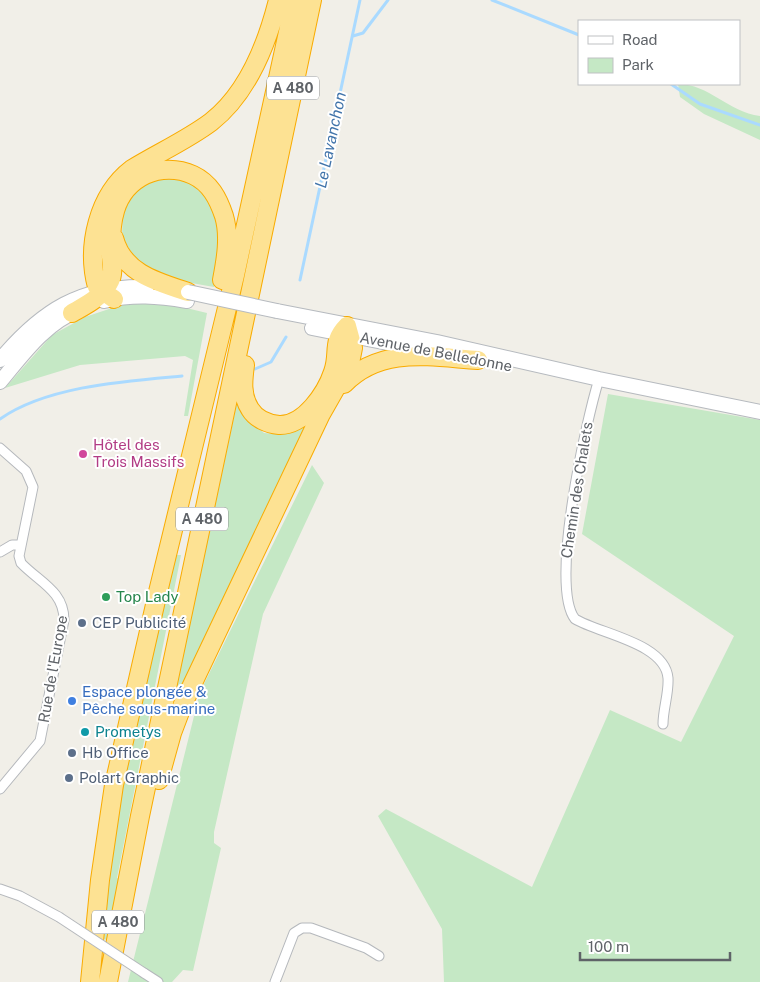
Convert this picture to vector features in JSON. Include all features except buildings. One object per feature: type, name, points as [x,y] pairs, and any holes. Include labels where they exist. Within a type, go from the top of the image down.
[{"type":"highway","points":[[109,294],[97,287],[94,271],[95,236],[104,203],[115,184],[132,168],[190,136],[222,112],[250,76],[266,40],[278,0]]},
{"type":"highway","name":"A 480","points":[[90,982],[100,880],[114,784],[234,275],[295,0]]},
{"type":"highway","name":"A 480","points":[[108,982],[131,862],[312,0]]},
{"type":"highway","points":[[109,294],[112,274],[112,230],[116,205],[126,190],[140,178],[165,170],[180,171],[202,180],[218,200],[226,224],[227,246],[223,274],[157,596]]},
{"type":"highway","points":[[275,176],[243,380],[244,395],[252,412],[266,422],[278,425],[295,421],[306,414],[333,373],[345,332]]},
{"type":"highway","points":[[112,230],[120,254],[131,267],[157,282],[188,296]]},
{"type":"highway","points":[[81,296],[87,289],[94,271]]},
{"type":"highway","points":[[72,313],[97,298],[109,294]]},
{"type":"highway","points":[[131,862],[142,849],[166,753],[183,704],[321,414],[352,359],[353,348],[345,332]]},
{"type":"highway","points":[[334,393],[362,368],[395,357],[478,360]]},
{"type":"main road","name":"Avenue de Belledonne","points":[[0,360],[37,321],[56,308],[81,296],[109,294],[129,286],[188,296],[478,360],[599,379]]},
{"type":"main road","points":[[0,382],[34,341],[50,327],[72,313]]},
{"type":"main road","name":"Avenue de Belledonne","points":[[345,332],[437,342],[599,379],[760,412]]},
{"type":"street","name":"Chemin des Chalets","points":[[599,379],[590,411],[566,543],[566,601],[569,612],[575,619],[647,650],[661,661],[668,680],[663,724]]},
{"type":"street","name":"Rue de l'Europe","points":[[0,448],[26,471],[32,487],[20,545],[19,556],[21,563],[57,595],[64,609],[64,620],[40,740],[0,789]]},
{"type":"street","points":[[0,552],[12,545],[20,545]]},
{"type":"street","points":[[0,889],[20,896],[59,917],[158,982]]},
{"type":"street","points":[[275,982],[294,933],[302,928],[311,928],[366,948],[379,956]]},
{"type":"green space","points":[[678,85],[689,85],[699,88],[738,109],[760,116],[760,140],[704,114],[680,97]]},
{"type":"green space","points":[[161,178],[178,178],[191,181],[201,189],[211,206],[219,228],[220,240],[219,263],[214,287],[163,278],[140,268],[122,236],[123,208],[141,186]]},
{"type":"green space","points":[[130,302],[178,306],[207,313],[188,416],[184,416],[193,360],[185,356],[80,365],[5,388],[52,335],[85,317]]},
{"type":"green space","points":[[608,394],[760,420],[760,982],[444,982],[442,929],[378,816],[386,809],[532,887],[610,710],[681,742],[734,636],[582,534]]},
{"type":"green space","points":[[238,398],[257,427],[264,433],[277,434],[300,429],[317,410],[178,705],[173,703]]},
{"type":"green space","points":[[312,465],[324,483],[263,614],[214,832],[214,843],[221,848],[193,971],[183,970],[172,982],[128,982],[200,692]]},
{"type":"green space","points":[[176,555],[181,555],[117,878],[119,879],[108,941],[101,937],[112,834]]},
{"type":"waterway","name":"Le Lavanchon","points":[[300,280],[360,0]]},
{"type":"waterway","points":[[353,36],[363,33],[388,0]]},
{"type":"waterway","points":[[492,0],[578,35]]},
{"type":"waterway","points":[[672,85],[700,104],[760,125]]},
{"type":"waterway","points":[[255,369],[271,362],[286,337]]},
{"type":"waterway","name":"Le Lavanchon","points":[[0,419],[19,408],[63,392],[112,383],[182,376]]},
{"type":"place","name":"Hôtel des Trois Massifs","points":[[83,454]]},
{"type":"place","name":"Top Lady","points":[[106,597]]},
{"type":"place","name":"CEP Publicité","points":[[82,623]]},
{"type":"place","name":"Espace plongée & Pêche sous-marine","points":[[72,701]]},
{"type":"place","name":"Prometys","points":[[85,732]]},
{"type":"place","name":"Hb Office","points":[[72,753]]},
{"type":"place","name":"Polart Graphic","points":[[69,778]]}]
